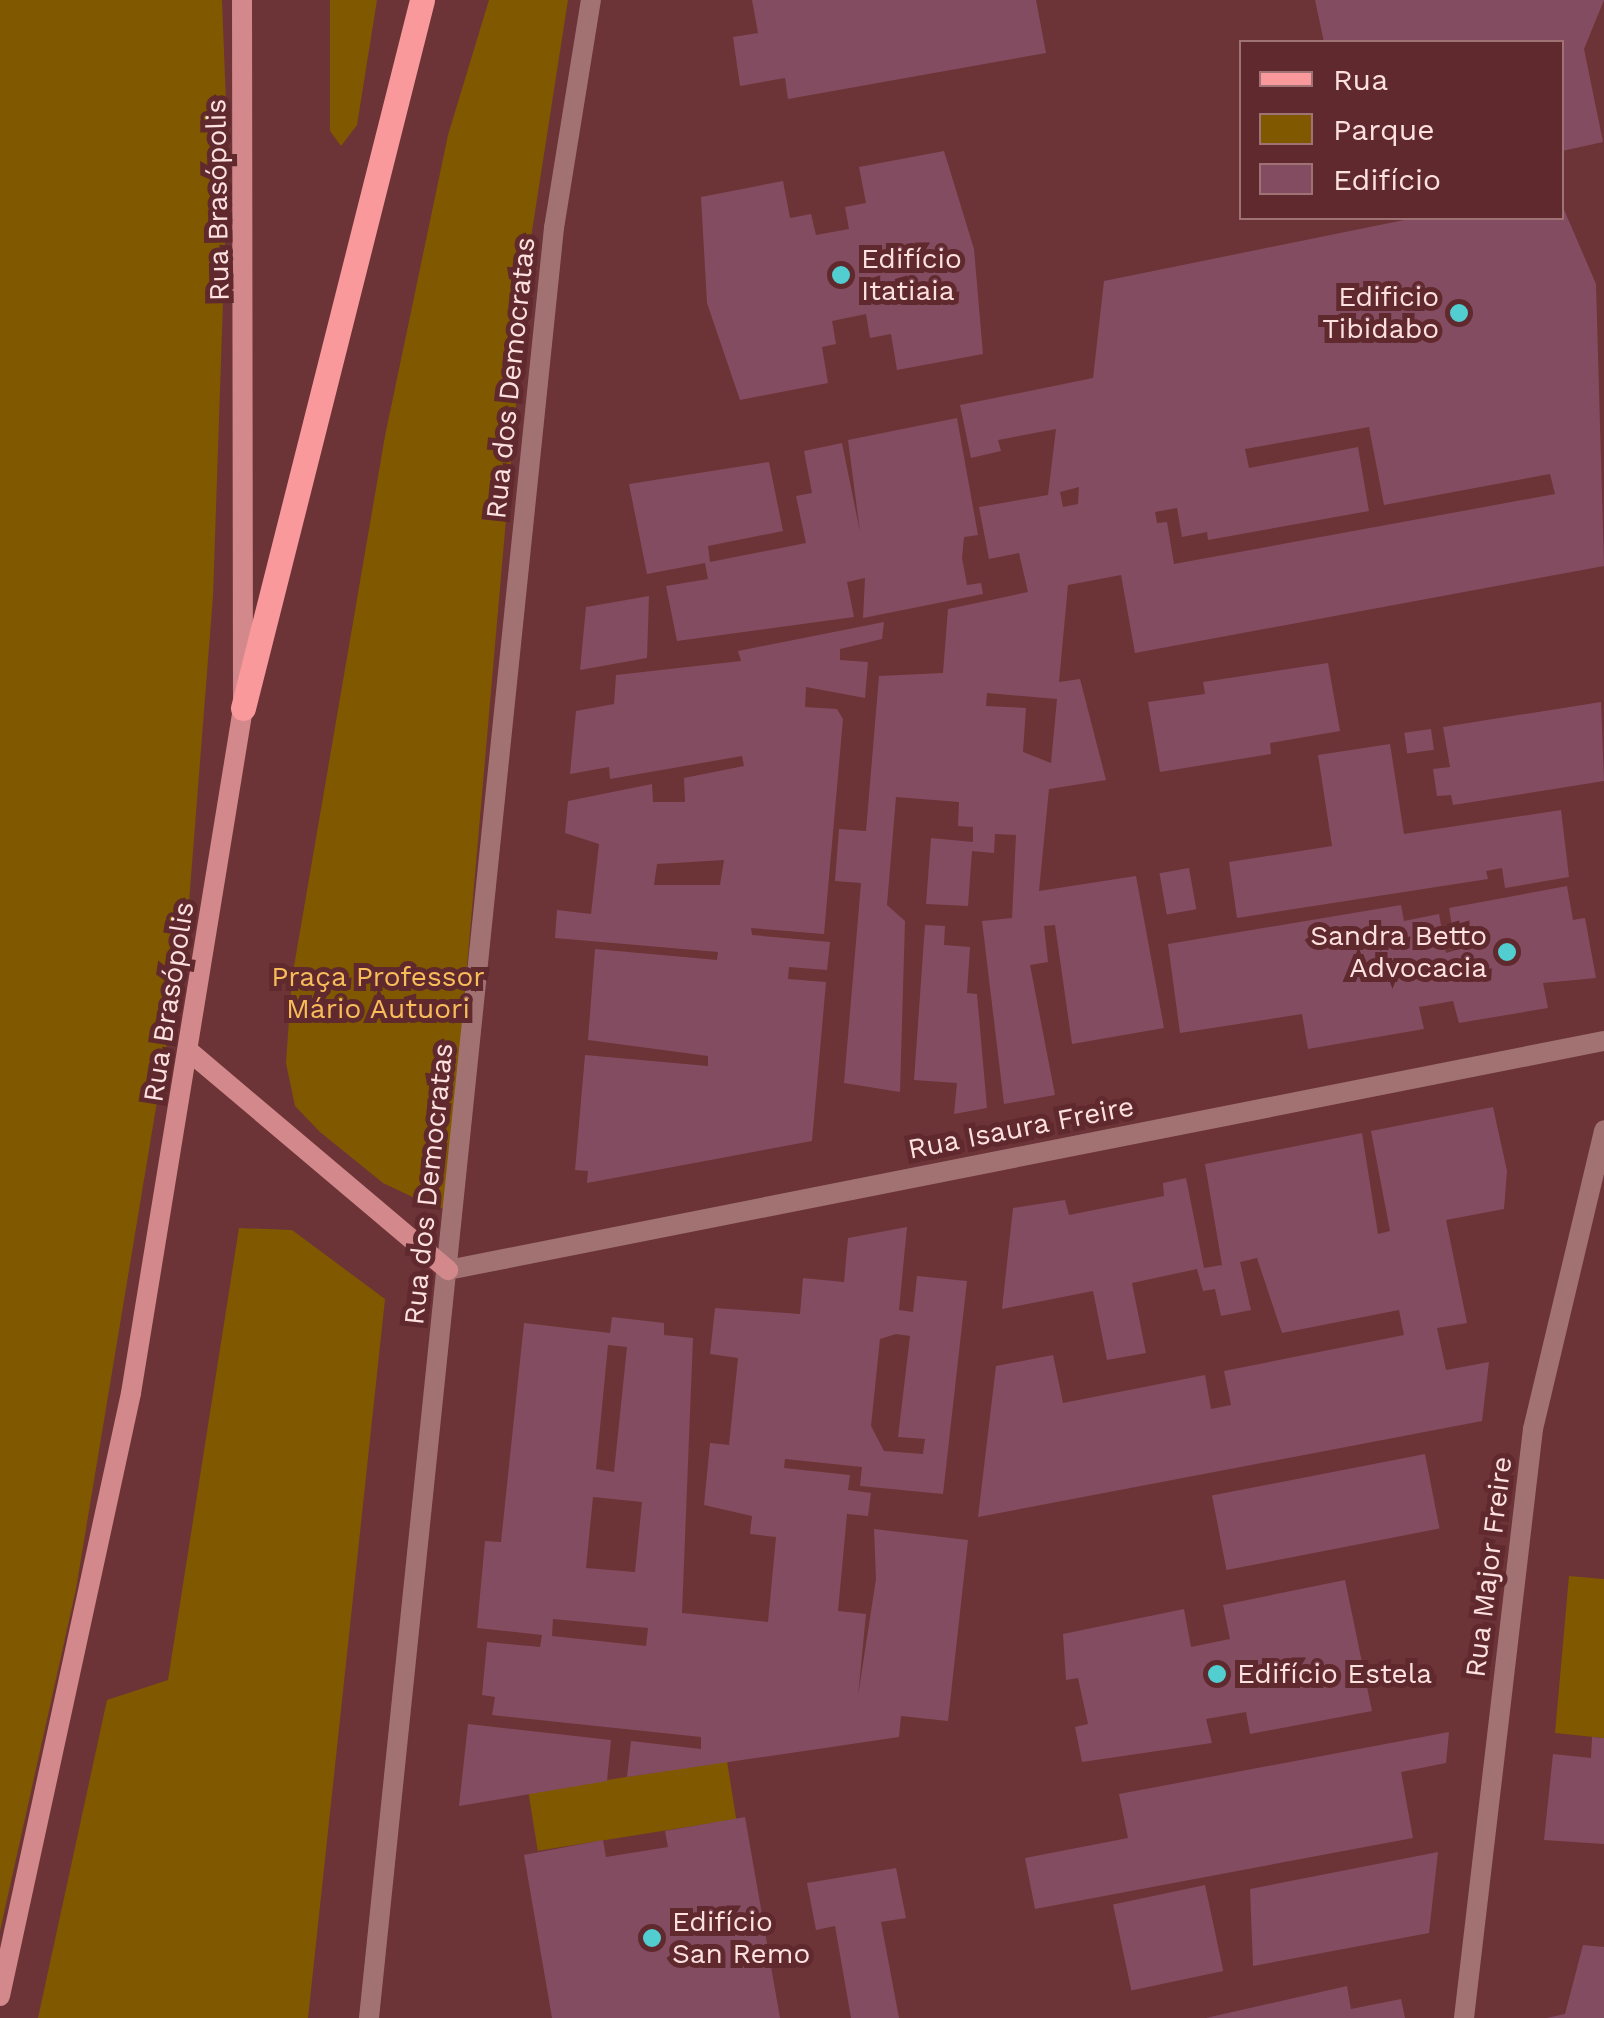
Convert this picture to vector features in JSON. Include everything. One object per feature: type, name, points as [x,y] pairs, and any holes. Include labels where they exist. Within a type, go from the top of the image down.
[{"type":"main road","points":[[243,708],[422,0]]},
{"type":"street","name":"Rua Brasópolis","points":[[0,1996],[131,1393],[190,1052],[243,708],[242,0]]},
{"type":"street","name":"Rua dos Democratas","points":[[369,2018],[554,228],[591,0]]},
{"type":"street","name":"Rua Isaura Freire","points":[[448,1270],[1604,1041]]},
{"type":"street","points":[[190,1052],[448,1270]]},
{"type":"street","name":"Rua Major Freire","points":[[1464,2018],[1533,1429],[1604,1130]]},
{"type":"green space","points":[[0,0],[222,0],[228,155],[213,596],[188,915],[76,1589],[0,1931]]},
{"type":"green space","points":[[330,0],[377,0],[357,125],[341,146],[330,131]]},
{"type":"green space","name":"Praça Professor Mário Autuori","points":[[489,0],[568,0],[530,244],[446,1207],[438,1209],[383,1183],[320,1132],[295,1106],[286,1063],[292,978],[385,436],[448,135]]},
{"type":"green space","points":[[239,1228],[292,1230],[385,1299],[308,2018],[38,2018],[107,1700],[168,1680]]},
{"type":"green space","points":[[1569,1576],[1604,1579],[1604,1738],[1555,1733]]},
{"type":"green space","points":[[727,1761],[736,1819],[538,1851],[528,1792]]},
{"type":"building","points":[[752,0],[1036,0],[1046,53],[788,99],[785,78],[740,86],[733,37],[758,33]]},
{"type":"building","points":[[1315,0],[1604,0],[1584,49],[1603,142],[1564,151],[1564,40],[1324,40]]},
{"type":"building","name":"Edifício Itatiaia","points":[[944,151],[974,249],[983,354],[897,370],[891,334],[870,338],[866,314],[832,321],[836,344],[822,347],[828,383],[740,400],[707,303],[701,197],[783,181],[790,218],[811,214],[816,235],[849,229],[845,207],[866,203],[859,167]]},
{"type":"building","points":[[1564,210],[1596,284],[1604,566],[1135,653],[1121,575],[1068,585],[1059,682],[1080,679],[1106,780],[1049,789],[1039,891],[1136,876],[1164,1028],[1072,1044],[1055,925],[1044,926],[1048,962],[1030,965],[1055,1095],[1004,1104],[982,921],[1012,918],[1016,835],[995,834],[994,853],[972,851],[968,906],[926,904],[931,838],[973,842],[973,827],[958,826],[959,802],[896,797],[887,905],[905,921],[900,1092],[844,1083],[861,883],[835,881],[839,829],[866,831],[879,676],[943,673],[948,609],[1028,592],[1019,553],[989,559],[979,507],[1048,495],[1056,429],[998,440],[1001,451],[971,458],[960,405],[1093,378],[1104,281],[1404,220],[1564,220]],"holes":[[[1369,427],[1384,505],[1550,474],[1555,494],[1174,564],[1167,522],[1157,523],[1155,512],[1177,508],[1182,537],[1207,532],[1208,540],[1369,511],[1358,447],[1249,468],[1245,449]],[[1079,487],[1078,504],[1063,507],[1060,492]],[[987,693],[1057,699],[1051,763],[1023,752],[1026,708],[986,706]]]},
{"type":"building","points":[[957,418],[978,535],[964,537],[962,558],[967,585],[981,583],[983,594],[863,618],[865,578],[847,582],[854,617],[677,641],[666,586],[708,579],[705,563],[647,574],[629,484],[769,462],[783,531],[708,546],[710,562],[806,543],[796,496],[812,493],[804,451],[842,443],[860,532],[848,440]]},
{"type":"building","points":[[649,596],[647,658],[580,670],[586,607]]},
{"type":"building","points":[[884,622],[882,639],[840,649],[840,660],[868,662],[865,698],[806,687],[805,707],[837,709],[843,719],[824,934],[751,928],[752,935],[830,942],[827,970],[789,967],[788,979],[826,982],[812,1141],[587,1183],[588,1171],[575,1170],[585,1055],[708,1066],[708,1056],[588,1040],[595,949],[717,960],[718,952],[555,938],[557,910],[591,914],[599,844],[565,833],[568,801],[652,784],[653,802],[685,802],[684,778],[744,766],[742,756],[610,779],[609,767],[570,774],[576,711],[614,704],[616,675],[741,661],[738,651]],"holes":[[[724,860],[720,885],[654,885],[657,864]]]},
{"type":"building","points":[[1328,663],[1340,731],[1270,743],[1271,754],[1160,772],[1148,702],[1205,694],[1203,682]]},
{"type":"building","points":[[1601,702],[1604,781],[1453,805],[1451,795],[1437,796],[1433,769],[1450,767],[1443,727]]},
{"type":"building","points":[[1431,729],[1434,750],[1407,754],[1404,733]]},
{"type":"building","points":[[1390,744],[1404,834],[1561,810],[1569,877],[1505,888],[1502,868],[1486,871],[1488,879],[1237,918],[1229,862],[1332,846],[1318,755]]},
{"type":"building","points":[[1189,868],[1196,909],[1167,915],[1159,873]]},
{"type":"building","points":[[1567,886],[1573,920],[1585,918],[1596,978],[1543,983],[1548,1008],[1459,1023],[1453,1001],[1419,1007],[1424,1029],[1308,1049],[1302,1014],[1180,1033],[1168,944],[1401,905],[1404,921],[1439,914],[1446,953],[1456,950],[1449,908]]},
{"type":"building","points":[[925,925],[945,926],[944,945],[970,947],[967,993],[977,994],[987,1108],[954,1114],[957,1083],[914,1080]]},
{"type":"building","points":[[1493,1107],[1507,1171],[1504,1209],[1446,1220],[1467,1323],[1437,1328],[1446,1370],[1489,1362],[1482,1421],[978,1517],[996,1366],[1053,1355],[1063,1403],[1205,1375],[1211,1409],[1231,1405],[1224,1371],[1404,1335],[1399,1310],[1282,1333],[1257,1258],[1240,1262],[1251,1310],[1221,1316],[1215,1289],[1203,1291],[1197,1269],[1132,1283],[1146,1353],[1107,1360],[1093,1291],[1002,1309],[1013,1208],[1065,1200],[1069,1215],[1164,1196],[1163,1183],[1186,1178],[1204,1268],[1222,1265],[1205,1164],[1362,1133],[1378,1234],[1390,1231],[1371,1131]]},
{"type":"building","points":[[907,1227],[899,1310],[913,1312],[917,1276],[967,1281],[943,1494],[860,1486],[862,1467],[785,1459],[784,1468],[850,1475],[848,1490],[871,1493],[868,1516],[847,1514],[838,1611],[866,1614],[858,1696],[876,1579],[874,1529],[968,1540],[948,1721],[901,1716],[899,1737],[627,1777],[631,1741],[701,1749],[701,1737],[492,1715],[495,1697],[482,1695],[487,1642],[540,1647],[542,1635],[477,1628],[485,1541],[501,1542],[524,1323],[610,1333],[612,1317],[664,1323],[664,1335],[693,1338],[682,1613],[768,1622],[776,1537],[750,1534],[752,1516],[704,1505],[710,1443],[729,1445],[738,1358],[710,1354],[715,1308],[800,1314],[803,1278],[844,1282],[848,1238]],"holes":[[[896,1334],[910,1336],[898,1437],[925,1439],[923,1454],[884,1451],[871,1426],[880,1339]],[[608,1345],[627,1347],[614,1472],[596,1469]],[[593,1497],[642,1502],[635,1572],[586,1568]],[[553,1619],[648,1628],[646,1646],[552,1636]]]},
{"type":"building","points":[[1425,1454],[1440,1529],[1226,1570],[1212,1495]]},
{"type":"building","name":"Edifício Estela","points":[[1345,1580],[1372,1711],[1250,1734],[1246,1712],[1206,1719],[1212,1743],[1082,1762],[1075,1727],[1088,1724],[1078,1678],[1066,1680],[1063,1634],[1184,1609],[1191,1647],[1230,1639],[1223,1605]]},
{"type":"building","points":[[468,1724],[611,1740],[607,1781],[459,1806]]},
{"type":"building","points":[[1449,1732],[1446,1763],[1401,1772],[1413,1838],[1035,1909],[1025,1858],[1128,1838],[1119,1794]]},
{"type":"building","points":[[1592,1737],[1604,1738],[1604,1844],[1544,1840],[1553,1754],[1591,1758]]},
{"type":"building","name":"Edifício San Remo","points":[[745,1817],[780,2018],[552,2018],[524,1855],[603,1840],[606,1857],[668,1847],[665,1831]]},
{"type":"building","points":[[1438,1852],[1429,1933],[1253,1966],[1250,1889]]},
{"type":"building","points":[[896,1868],[906,1918],[881,1922],[899,2018],[851,2018],[835,1926],[816,1930],[807,1883]]},
{"type":"building","points":[[1205,1885],[1223,1971],[1131,1991],[1113,1905]]},
{"type":"building","points":[[1583,1945],[1604,1947],[1604,2018],[1547,2018],[1565,2014]]},
{"type":"building","points":[[1347,1986],[1351,2009],[1401,1999],[1405,2018],[1206,2018]]},
{"type":"place","name":"Edifício Itatiaia","points":[[841,275]]},
{"type":"place","name":"Edificio Tibidabo","points":[[1459,313]]},
{"type":"place","name":"Sandra Betto Advocacia","points":[[1507,952]]},
{"type":"place","name":"Edifício Estela","points":[[1217,1674]]},
{"type":"place","name":"Edifício San Remo","points":[[652,1938]]}]
